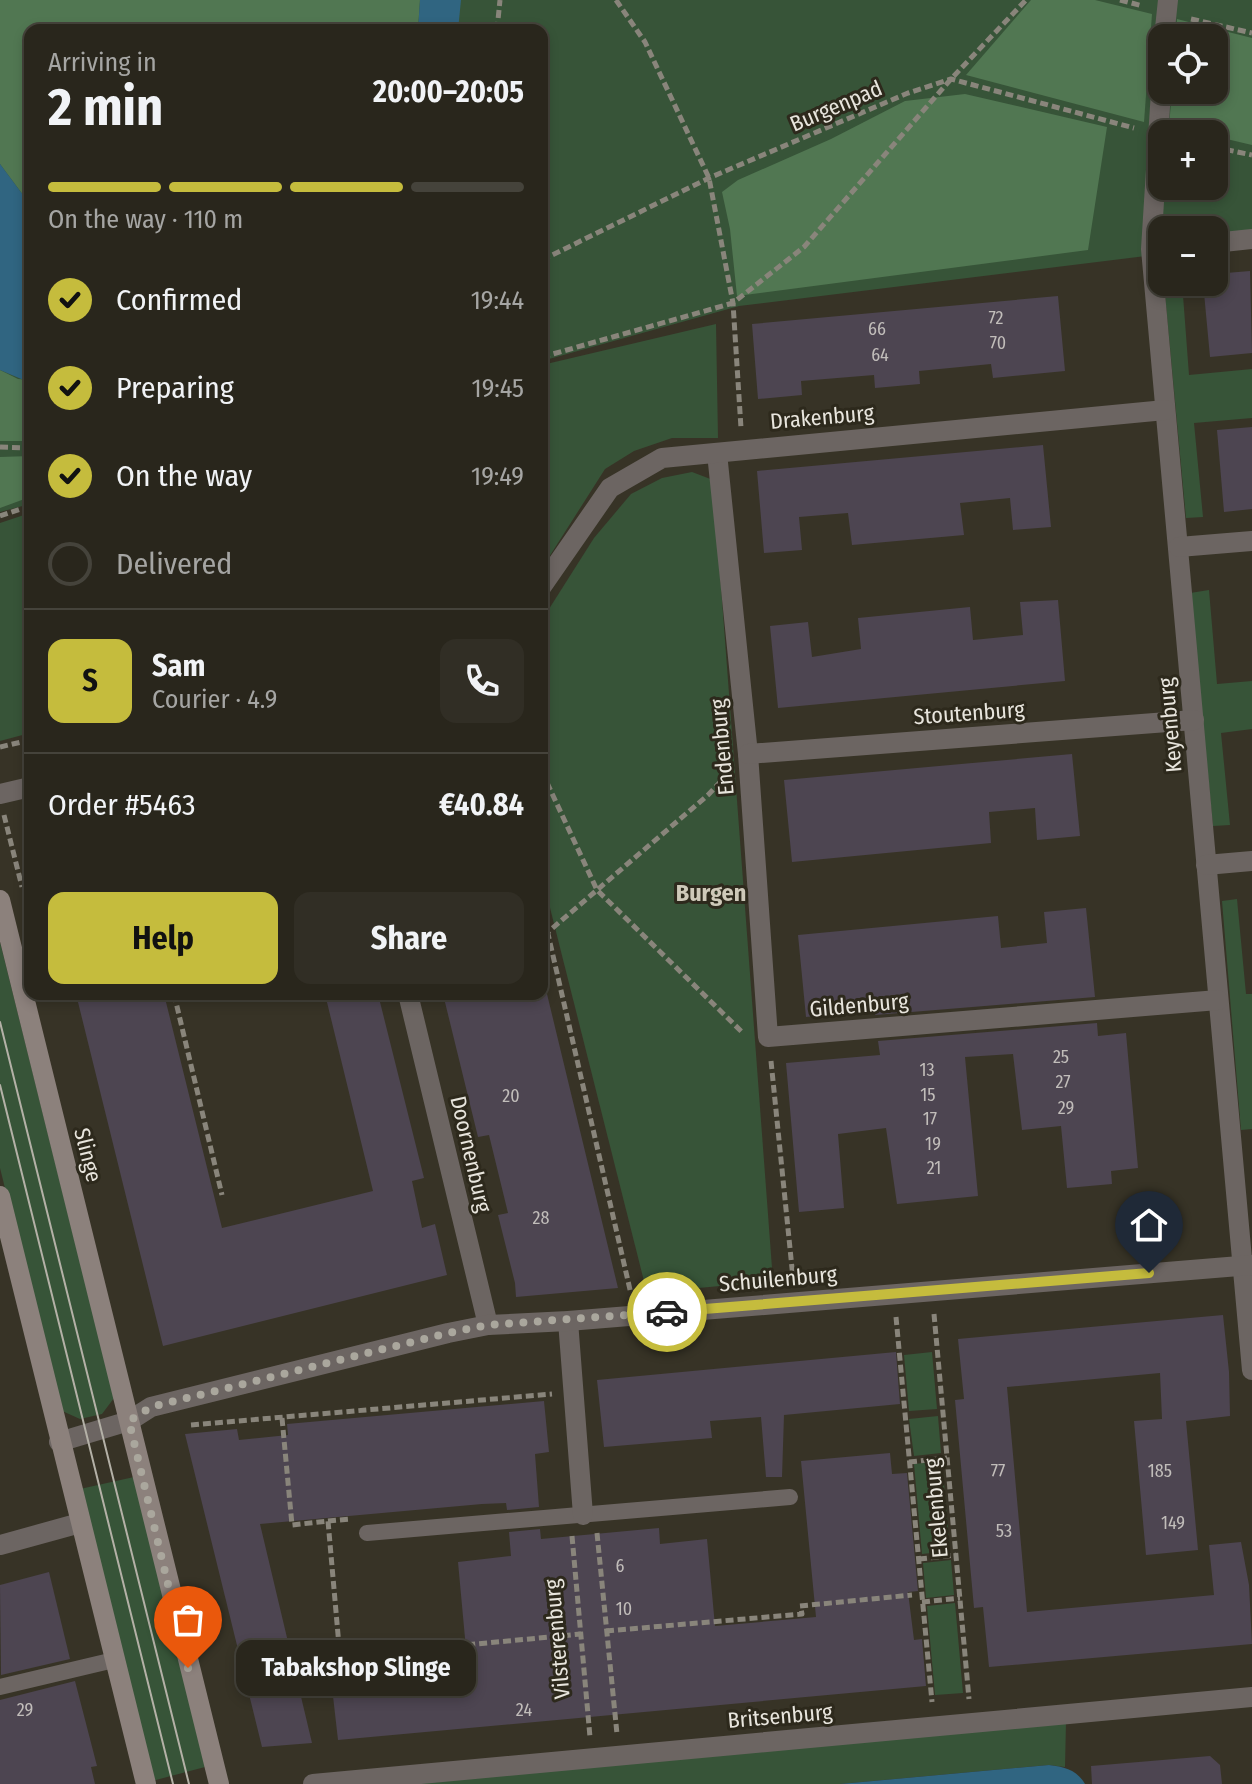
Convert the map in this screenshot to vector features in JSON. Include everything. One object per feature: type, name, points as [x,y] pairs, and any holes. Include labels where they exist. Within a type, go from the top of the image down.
[{"type":"main road","name":"Slinge","points":[[0,900],[24,997]]},
{"type":"main road","name":"Slinge","points":[[25,1000],[219,1784]]},
{"type":"main road","points":[[0,1196],[5,1235],[146,1784]]},
{"type":"street","points":[[1228,242],[1252,239]]},
{"type":"street","name":"Keyenburg","points":[[1159,296],[1165,410],[1230,1149],[1247,1265],[1252,1370]]},
{"type":"street","name":"Drakenburg","points":[[548,577],[610,488],[662,458],[1165,410]]},
{"type":"street","name":"Endenburg","points":[[717,453],[748,754],[768,1037]]},
{"type":"street","points":[[1179,547],[1252,541]]},
{"type":"street","name":"Stoutenburg","points":[[748,754],[1194,720]]},
{"type":"street","points":[[2,803],[24,790]]},
{"type":"street","points":[[1206,865],[1252,861]]},
{"type":"street","name":"Doornenburg","points":[[409,1000],[488,1325]]},
{"type":"street","name":"Gildenburg","points":[[768,1037],[1218,1000]]},
{"type":"street","points":[[1230,1149],[1252,1147]]},
{"type":"street","name":"Schuilenburg","points":[[129,1421],[151,1407],[488,1325],[1247,1265]]},
{"type":"street","points":[[568,1321],[583,1515]]},
{"type":"street","points":[[59,1442],[129,1421]]},
{"type":"street","points":[[0,1545],[80,1523]]},
{"type":"street","name":"Britsenburg","points":[[313,1784],[1252,1697]]},
{"type":"lane","points":[[367,1533],[790,1497]]},
{"type":"lane","points":[[0,1687],[114,1660]]},
{"type":"path","points":[[498,24],[500,0]]},
{"type":"path","points":[[616,0],[645,42],[709,178],[733,303],[742,448]]},
{"type":"path","points":[[548,355],[733,303],[804,247],[951,79],[1026,0]]},
{"type":"path","points":[[1167,6],[1252,33]]},
{"type":"path","points":[[951,79],[1148,131]]},
{"type":"path","name":"Burgenpad","points":[[548,257],[709,178],[908,93],[951,79]]},
{"type":"path","points":[[1228,150],[1252,155]]},
{"type":"path","points":[[0,447],[24,448]]},
{"type":"path","points":[[0,516],[24,508]]},
{"type":"path","points":[[0,747],[24,741]]},
{"type":"path","points":[[548,931],[708,795],[748,754]]},
{"type":"path","points":[[548,785],[597,890],[741,1033],[768,1037],[795,1302]]},
{"type":"path","points":[[2,803],[22,888]]},
{"type":"path","points":[[548,946],[635,1315]]},
{"type":"path","points":[[175,1000],[222,1195]]},
{"type":"path","name":"Ekelenburg","points":[[932,1289],[971,1724]]},
{"type":"path","name":"Ekelenburg","points":[[894,1293],[934,1727]]},
{"type":"path","points":[[151,1407],[187,1426],[574,1392]]},
{"type":"path","points":[[282,1418],[292,1525],[328,1521],[340,1657],[377,1651],[581,1634]]},
{"type":"path","points":[[909,1462],[947,1458]]},
{"type":"path","points":[[583,1515],[606,1631],[619,1755]]},
{"type":"path","name":"Vilsterenburg","points":[[583,1515],[581,1634],[592,1758]]},
{"type":"path","points":[[919,1559],[956,1555]]},
{"type":"path","points":[[606,1631],[802,1614],[801,1608],[912,1595]]},
{"type":"path","points":[[922,1602],[960,1598]]},
{"type":"green space","points":[[0,0],[1252,0],[1252,243],[1228,246],[1228,216],[1148,216],[1148,256],[739,306],[548,359],[548,24],[24,24],[24,506],[0,512]]},
{"type":"green space","points":[[0,0],[420,0],[418,24],[24,24],[24,196],[0,164]]},
{"type":"green space","points":[[1031,0],[1095,0],[1152,14],[1151,24],[1148,24],[1144,122],[966,75]]},
{"type":"green space","points":[[1177,19],[1197,24],[1177,24]]},
{"type":"green space","points":[[1228,32],[1252,38],[1252,145],[1228,139],[1228,120],[1170,120],[1171,104],[1228,104]]},
{"type":"green space","points":[[965,94],[1107,127],[1088,250],[737,296],[730,229],[722,192],[738,180],[831,139],[905,101]]},
{"type":"green space","points":[[1165,296],[1183,296],[1189,375],[1252,369],[1252,418],[1194,423],[1203,517],[1186,518]]},
{"type":"green space","points":[[716,324],[718,438],[672,438],[634,451],[605,469],[548,559],[548,364]]},
{"type":"green space","points":[[0,370],[24,380],[24,441],[0,441]]},
{"type":"green space","points":[[24,456],[24,499],[0,508],[0,457]]},
{"type":"green space","points":[[692,472],[713,480],[773,1281],[647,1293],[548,900],[548,611],[594,538],[631,494],[662,478]]},
{"type":"green space","points":[[24,515],[24,735],[0,741],[0,523]]},
{"type":"green space","points":[[1209,590],[1217,684],[1252,681],[1252,729],[1221,733],[1230,825],[1213,826],[1190,593]]},
{"type":"green space","points":[[1237,899],[1246,994],[1252,994],[1252,1129],[1241,1130],[1222,901]]},
{"type":"green space","points":[[0,942],[114,1398],[102,1414],[80,1419],[60,1410],[0,1168]]},
{"type":"green space","points":[[932,1352],[937,1409],[909,1411],[904,1355]]},
{"type":"green space","points":[[938,1416],[941,1453],[914,1456],[909,1419]]},
{"type":"green space","points":[[942,1461],[950,1551],[922,1554],[914,1464]]},
{"type":"green space","points":[[134,1477],[205,1767],[152,1781],[80,1489]]},
{"type":"green space","points":[[951,1560],[954,1595],[926,1598],[923,1563]]},
{"type":"green space","points":[[955,1603],[963,1693],[935,1695],[927,1606]]},
{"type":"green space","points":[[1066,1722],[1065,1767],[1049,1765],[840,1784],[389,1784]]},
{"type":"water","points":[[420,0],[461,0],[459,24],[418,24]]},
{"type":"water","points":[[0,164],[24,196],[24,380],[0,370]]},
{"type":"water","points":[[1049,1765],[1070,1770],[1085,1784],[840,1784]]},
{"type":"building","points":[[1250,271],[1252,353],[1210,357],[1204,296],[1228,296],[1228,273]]},
{"type":"building","points":[[1058,296],[1065,371],[993,378],[991,364],[919,371],[920,384],[875,388],[874,375],[801,381],[802,395],[758,399],[752,324]]},
{"type":"building","points":[[1252,427],[1252,509],[1224,512],[1217,430]]},
{"type":"building","points":[[1043,445],[1051,527],[1013,530],[1010,498],[960,503],[964,535],[852,545],[848,513],[799,517],[802,550],[764,553],[757,471]]},
{"type":"building","points":[[1058,600],[1065,681],[778,708],[770,626],[808,622],[812,657],[861,649],[858,618],[970,607],[973,640],[1023,635],[1020,602]]},
{"type":"building","points":[[1072,754],[1080,836],[1037,840],[1035,808],[989,812],[991,843],[792,862],[784,780]]},
{"type":"building","points":[[1086,908],[1095,997],[875,1015],[875,1010],[806,1017],[798,935],[998,916],[1001,948],[1047,943],[1044,912]]},
{"type":"building","points":[[548,998],[618,1288],[516,1297],[498,1215],[508,1213],[489,1135],[478,1137],[444,1000]]},
{"type":"building","points":[[77,1000],[165,1000],[222,1228],[373,1191],[326,1000],[380,1000],[424,1178],[412,1181],[422,1228],[435,1224],[447,1275],[163,1346]]},
{"type":"building","points":[[1097,1023],[1098,1036],[1126,1033],[1138,1168],[1111,1171],[1112,1184],[1067,1188],[1061,1126],[1022,1130],[1013,1054],[965,1057],[978,1196],[897,1204],[886,1128],[838,1134],[844,1208],[799,1212],[786,1063],[880,1055],[878,1041]]},
{"type":"building","points":[[1223,1315],[1230,1416],[1186,1421],[1198,1550],[1146,1555],[1134,1421],[1162,1419],[1160,1373],[1007,1387],[1027,1612],[1214,1595],[1209,1545],[1241,1542],[1249,1585],[1252,1644],[989,1667],[983,1607],[974,1608],[955,1400],[964,1399],[958,1339]]},
{"type":"building","points":[[896,1352],[900,1404],[784,1415],[782,1477],[766,1477],[761,1417],[710,1421],[712,1438],[604,1447],[597,1380]]},
{"type":"building","points":[[544,1401],[549,1452],[535,1454],[539,1507],[507,1510],[506,1503],[482,1504],[260,1524],[312,1743],[262,1747],[185,1434],[237,1429],[239,1440],[288,1435],[287,1424]]},
{"type":"building","points":[[890,1453],[892,1474],[907,1473],[918,1591],[908,1592],[914,1640],[922,1639],[926,1686],[338,1740],[329,1661],[466,1649],[458,1562],[511,1556],[509,1532],[540,1529],[541,1539],[659,1528],[660,1544],[707,1539],[715,1626],[816,1617],[801,1461]]},
{"type":"building","points":[[49,1572],[70,1659],[1,1675],[0,1585]]},
{"type":"building","points":[[75,1681],[97,1766],[91,1767],[95,1784],[0,1784],[0,1700]]},
{"type":"building","points":[[1210,1756],[1220,1765],[1222,1784],[1092,1784],[1091,1766]]},
{"type":"tram line","points":[[0,1022],[189,1784]]},
{"type":"tram line","points":[[0,1085],[173,1784]]},
{"type":"way so far","points":[[188,1668],[129,1421],[151,1407],[448,1333],[488,1325],[667,1312]]},
{"type":"place","name":"Tabakshop Slinge","points":[[188,1668]]},
{"type":"district","name":"Burgen","points":[[711,893]]},
{"type":"route","points":[[667,1312],[1149,1273]]}]
